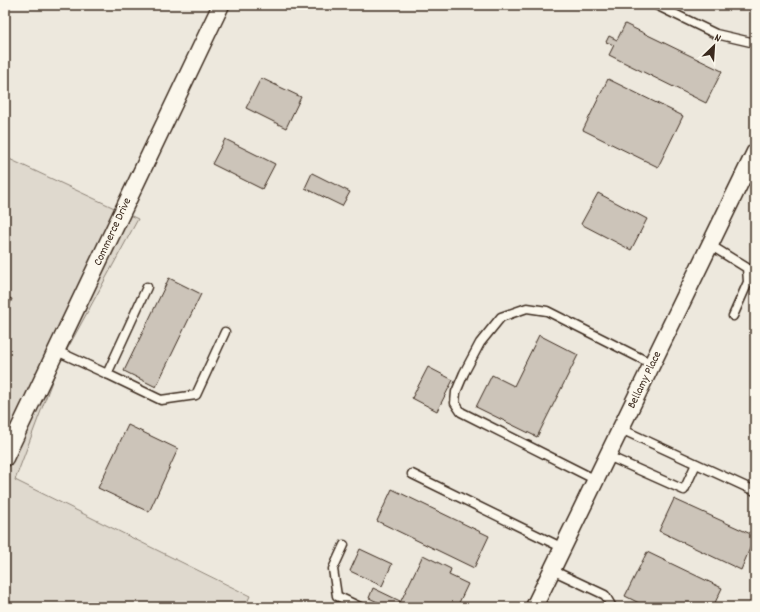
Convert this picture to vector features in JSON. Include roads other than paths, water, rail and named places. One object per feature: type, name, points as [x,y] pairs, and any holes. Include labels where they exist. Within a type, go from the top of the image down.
[{"type":"street","name":"Commerce Drive","points":[[5,458],[221,5]]},
{"type":"street","name":"Bellamy Place","points":[[534,607],[755,152]]},
{"type":"lane","points":[[656,5],[716,34],[755,43]]},
{"type":"lane","points":[[710,245],[747,268],[748,282],[733,316]]},
{"type":"lane","points":[[107,374],[147,287]]},
{"type":"lane","points":[[596,480],[461,412],[455,403],[456,392],[464,373],[480,343],[501,318],[527,308],[547,311],[652,364]]},
{"type":"lane","points":[[56,351],[161,400],[196,395],[224,332]]},
{"type":"lane","points":[[621,429],[755,491]]},
{"type":"lane","points":[[608,456],[684,490],[696,464]]},
{"type":"lane","points":[[412,474],[563,548]]},
{"type":"lane","points":[[344,545],[333,569],[337,596],[360,607]]},
{"type":"lane","points":[[552,570],[605,595],[612,607]]}]
